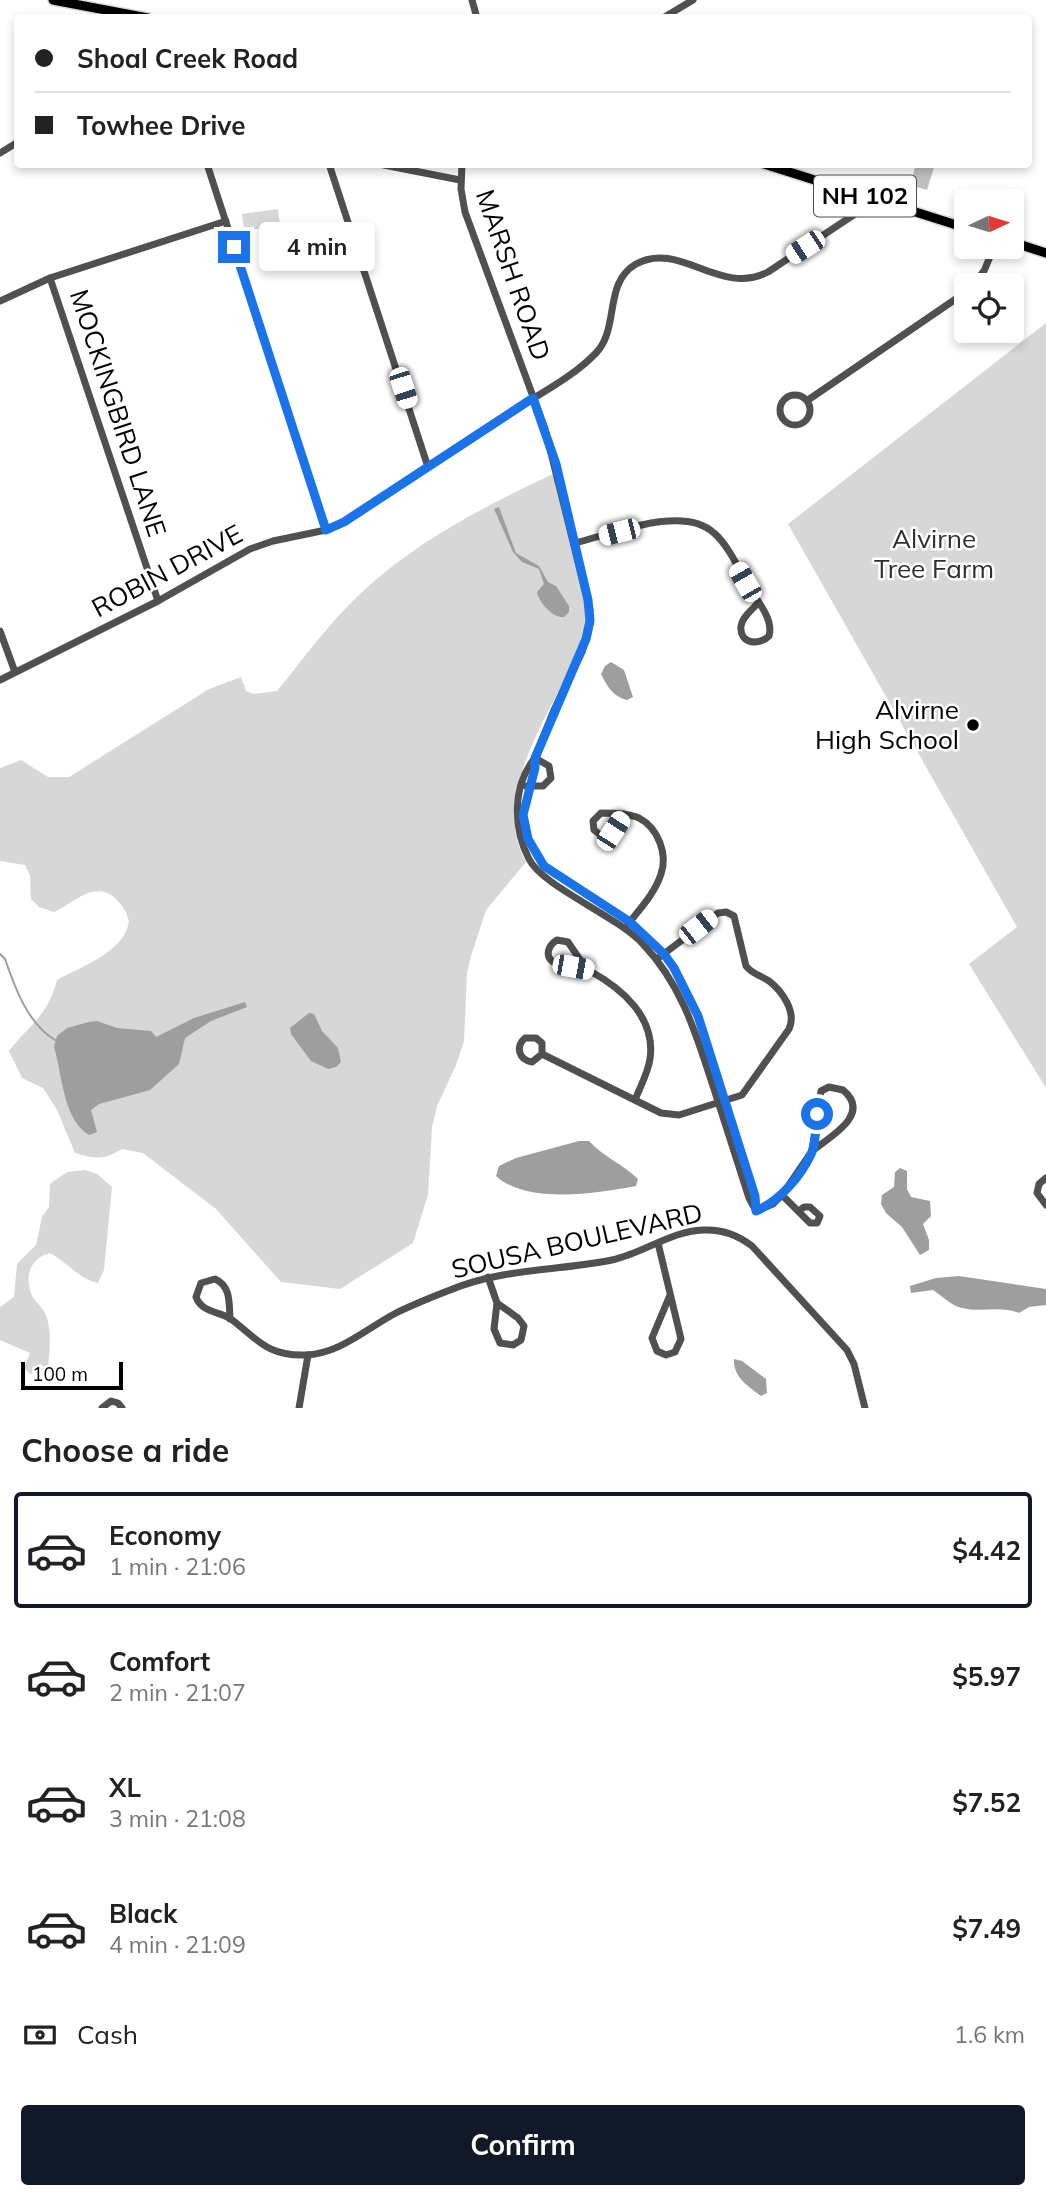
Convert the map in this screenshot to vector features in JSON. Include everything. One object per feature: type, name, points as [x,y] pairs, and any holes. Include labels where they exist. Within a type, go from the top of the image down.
[{"type":"main road","points":[[53,0],[90,12],[109,14]]},
{"type":"main road","name":"NH 102","points":[[777,168],[954,224]]},
{"type":"main road","points":[[1024,246],[1046,253]]},
{"type":"street","points":[[670,14],[693,0]]},
{"type":"street","points":[[208,168],[326,530]]},
{"type":"street","points":[[330,168],[428,467]]},
{"type":"street","points":[[399,168],[460,180]]},
{"type":"street","name":"MARSH ROAD","points":[[462,168],[460,180],[465,212],[556,464],[590,610],[589,629],[582,652],[549,720],[535,758],[535,768],[525,786],[523,815],[528,839],[537,858],[556,875],[628,925],[661,957],[685,1004],[755,1196],[756,1211],[773,1204],[782,1195]]},
{"type":"street","name":"ROBIN DRIVE","points":[[0,680],[158,601],[250,549],[273,541],[326,530],[344,522],[586,363],[601,348],[610,330],[618,284],[632,267],[661,258],[729,279],[752,278],[768,271],[855,214],[866,196]]},
{"type":"street","points":[[0,301],[50,278],[226,221]]},
{"type":"street","name":"MOCKINGBIRD LANE","points":[[50,278],[158,601]]},
{"type":"street","points":[[808,400],[954,300]]},
{"type":"street","points":[[792,395],[808,400],[809,415],[803,423],[793,426],[784,422],[779,407],[784,399],[792,395]]},
{"type":"street","points":[[575,543],[671,520],[698,523],[720,538],[769,621],[770,631],[761,642],[752,643],[744,637],[741,628],[744,619],[758,603]]},
{"type":"street","points":[[0,631],[15,672]]},
{"type":"street","points":[[525,786],[546,785],[551,778],[549,766],[535,758]]},
{"type":"street","points":[[624,814],[636,817],[649,826],[659,841],[663,857],[659,880],[628,925]]},
{"type":"street","points":[[542,1054],[670,1115],[687,1114],[722,1103],[748,1090],[791,1025],[791,1010],[770,982],[750,972],[746,966],[738,926],[731,914],[722,912],[711,917],[661,957]]},
{"type":"street","points":[[587,970],[554,963],[549,957],[550,945],[556,940],[568,942],[587,970],[634,1004],[649,1030],[650,1061],[635,1100]]},
{"type":"street","points":[[799,1212],[782,1195],[812,1151],[843,1127],[853,1115],[854,1105],[843,1090],[829,1087],[820,1094],[812,1151]]},
{"type":"street","points":[[1046,1178],[1039,1184],[1037,1193],[1046,1205]]},
{"type":"street","name":"SOUSA BOULEVARD","points":[[230,1319],[228,1293],[224,1283],[210,1278],[201,1283],[196,1292],[198,1302],[206,1309],[230,1319],[263,1345],[277,1351],[308,1355],[342,1346],[396,1313],[488,1277],[520,1270],[612,1260],[686,1232],[710,1230],[733,1235],[752,1246],[847,1350],[854,1364],[865,1408]]},
{"type":"street","points":[[658,1243],[681,1339],[675,1352],[666,1355],[654,1347],[652,1338],[670,1295]]},
{"type":"street","points":[[488,1277],[497,1303],[494,1335],[504,1345],[513,1345],[523,1336],[524,1326],[497,1303]]},
{"type":"street","points":[[299,1408],[308,1355]]},
{"type":"street","points":[[102,1408],[111,1401],[118,1402],[122,1408]]},
{"type":"green space","points":[[278,209],[280,226],[244,231],[242,214]]},
{"type":"green space","name":"Alvirne Tree Farm","points":[[1046,323],[1046,1088],[969,964],[1017,927],[788,524],[1020,343],[1024,343],[1024,340]]},
{"type":"green space","points":[[555,473],[580,573],[586,626],[578,651],[533,743],[517,791],[514,815],[517,839],[526,862],[486,910],[471,956],[467,973],[464,1041],[437,1106],[432,1127],[428,1195],[413,1243],[340,1289],[281,1282],[216,1209],[143,1153],[122,1149],[99,1157],[75,1153],[57,1110],[43,1088],[22,1078],[9,1051],[38,1019],[57,980],[110,950],[119,942],[129,922],[115,898],[99,891],[84,895],[54,912],[39,907],[31,899],[30,875],[25,865],[0,861],[0,768],[21,760],[48,777],[69,777],[209,689],[241,677],[246,691],[253,694],[277,691],[336,619],[392,567],[444,531]]},
{"type":"green space","points":[[85,1170],[97,1174],[112,1187],[104,1270],[98,1283],[91,1281],[50,1253],[39,1258],[32,1266],[30,1290],[47,1319],[50,1347],[48,1367],[30,1374],[24,1368],[30,1353],[0,1340],[0,1307],[14,1297],[17,1264],[36,1245],[42,1217],[49,1207],[50,1184],[67,1172]]},
{"type":"shaded area","points":[[499,507],[516,553],[539,566],[548,582],[556,586],[569,606],[569,612],[564,617],[551,612],[541,601],[537,592],[544,584],[539,569],[522,562],[513,552],[494,509]]},
{"type":"shaded area","points":[[611,662],[624,670],[633,697],[627,700],[618,696],[606,683],[601,674]]},
{"type":"shaded area","points":[[245,1002],[247,1007],[211,1021],[185,1038],[179,1064],[150,1090],[99,1104],[91,1110],[97,1132],[89,1135],[80,1128],[65,1095],[54,1047],[57,1036],[67,1028],[97,1021],[117,1028],[151,1031],[156,1037],[194,1018]]},
{"type":"shaded area","points":[[309,1013],[314,1014],[322,1031],[338,1048],[341,1062],[336,1067],[328,1069],[311,1061],[291,1034],[290,1028]]},
{"type":"shaded area","points":[[579,1141],[589,1141],[632,1174],[638,1179],[636,1186],[584,1194],[544,1194],[509,1185],[496,1176],[499,1166],[516,1158]]},
{"type":"shaded area","points":[[900,1168],[907,1171],[907,1189],[911,1197],[930,1201],[931,1216],[923,1224],[929,1240],[929,1250],[920,1255],[902,1227],[886,1213],[881,1204],[882,1195],[894,1187],[895,1172]]},
{"type":"shaded area","points":[[959,1276],[1046,1289],[1046,1305],[1029,1307],[1019,1313],[969,1309],[955,1305],[933,1290],[911,1293],[910,1286],[936,1278]]},
{"type":"shaded area","points":[[734,1359],[742,1361],[766,1379],[767,1393],[761,1396],[742,1380],[736,1371]]},
{"type":"building","points":[[915,168],[934,168],[927,190],[910,185]]},
{"type":"waterway","points":[[0,954],[5,959],[30,1015],[37,1025],[55,1040]]},
{"type":"place","name":"Alvirne High School","points":[[973,725]]},
{"type":"route","points":[[234,247],[326,530],[344,522],[533,398],[556,464],[588,600],[590,621],[582,652],[535,758],[535,768],[524,803],[524,825],[528,839],[544,866],[630,922],[664,954],[674,968],[698,1016],[755,1196],[756,1211],[773,1204],[782,1195],[812,1151],[817,1114]]}]
